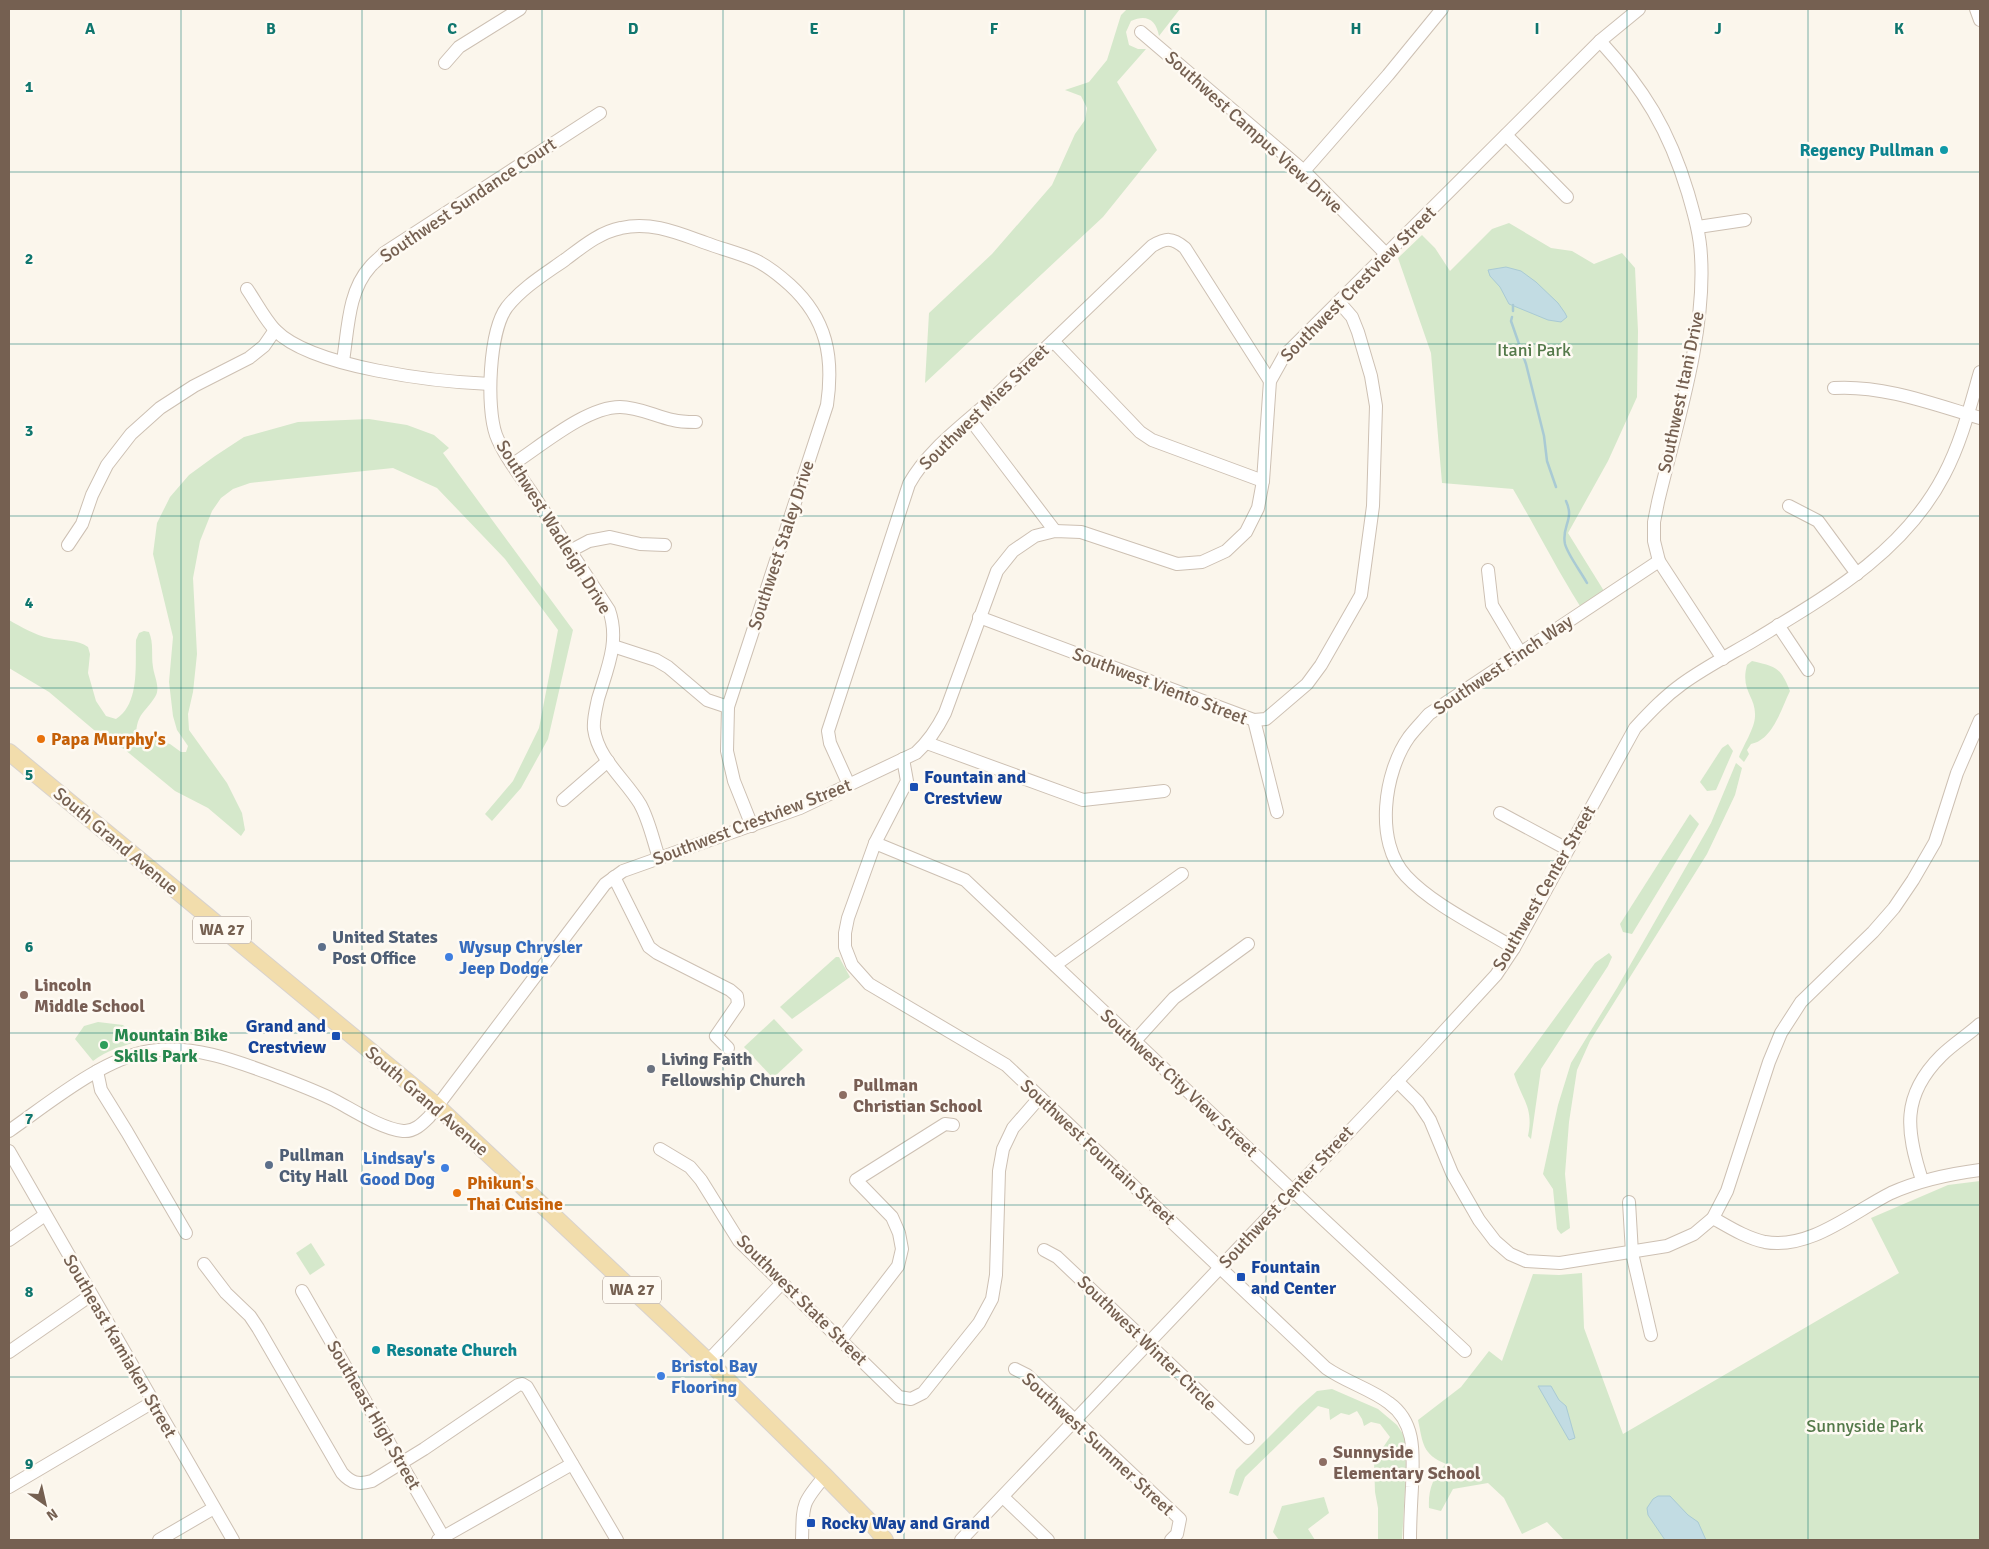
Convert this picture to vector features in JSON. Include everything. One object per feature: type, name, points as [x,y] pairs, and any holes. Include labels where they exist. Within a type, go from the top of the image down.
[{"type":"main road","name":"South Grand Avenue","points":[[9,752],[437,1106],[708,1361],[825,1476],[884,1540]]},
{"type":"street","points":[[445,63],[459,46],[520,9]]},
{"type":"street","points":[[1304,171],[1388,75],[1442,9]]},
{"type":"street","name":"Southwest Crestview Street","points":[[9,1131],[97,1071],[115,1061],[147,1052],[175,1049],[205,1052],[244,1064],[316,1091],[379,1124],[405,1132],[413,1130],[429,1117],[605,884],[614,877],[659,858],[752,826],[849,786],[916,753],[927,743],[945,713],[979,617],[998,571],[1013,551],[1035,536],[1054,531],[1081,532],[1177,564],[1202,562],[1226,551],[1246,532],[1258,508],[1263,481],[1270,381],[1284,356],[1600,41],[1639,9]]},
{"type":"street","points":[[1976,9],[1980,20]]},
{"type":"street","name":"Southwest Campus View Drive","points":[[1141,32],[1304,171],[1386,254]]},
{"type":"street","name":"Southwest Itani Drive","points":[[1600,41],[1624,67],[1641,90],[1664,129],[1679,163],[1698,227],[1701,257],[1698,323],[1691,363],[1654,522],[1654,541],[1659,561],[1723,659]]},
{"type":"street","name":"Southwest Sundance Court","points":[[343,361],[352,303],[359,284],[370,267],[384,253],[600,114]]},
{"type":"street","points":[[1506,135],[1567,196]]},
{"type":"street","points":[[1698,227],[1745,220]]},
{"type":"street","name":"Southwest Wadleigh Drive","points":[[659,858],[641,806],[630,787],[608,761],[598,745],[594,728],[595,712],[613,646],[613,621],[608,610],[496,436],[492,417],[490,384],[496,330],[506,308],[524,289],[594,238],[620,228],[646,225],[669,230],[756,260],[779,275]]},
{"type":"street","name":"Southwest Mies Street","points":[[849,786],[830,743],[828,731],[908,484],[918,468],[1152,246],[1163,239],[1176,241],[1185,248],[1270,381]]},
{"type":"street","name":"Southwest Staley Drive","points":[[752,826],[734,781],[727,751],[728,707],[827,405],[830,381],[830,359],[824,334],[813,312],[798,292],[779,275]]},
{"type":"street","points":[[247,289],[275,330],[295,345],[316,354],[398,374],[446,382],[490,384]]},
{"type":"street","points":[[1254,720],[1266,719],[1307,684],[1321,666],[1361,595],[1373,506],[1376,406],[1371,376],[1358,332],[1352,316],[1340,302]]},
{"type":"street","points":[[68,545],[82,524],[92,495],[107,465],[131,434],[160,408],[194,386],[250,358],[264,346],[275,330]]},
{"type":"street","points":[[1053,341],[1140,432],[1152,440],[1263,481]]},
{"type":"street","name":"Southwest Center Street","points":[[961,1540],[1148,1345],[1496,975],[1514,948],[1635,728],[1656,705],[1682,684],[1834,592],[1890,546],[1917,517],[1944,476],[1961,437],[1974,416],[1980,372]]},
{"type":"street","points":[[1834,388],[1852,386],[1908,397],[1974,416]]},
{"type":"street","points":[[513,464],[582,418],[601,410],[620,407],[639,410],[674,421],[696,422]]},
{"type":"street","points":[[970,419],[1054,531]]},
{"type":"street","points":[[1789,506],[1818,521],[1857,574]]},
{"type":"street","points":[[570,551],[589,541],[610,536],[640,544],[665,545]]},
{"type":"street","name":"Southwest Finch Way","points":[[1514,948],[1426,895],[1404,875],[1390,850],[1386,823],[1387,794],[1394,766],[1409,737],[1429,714],[1659,561]]},
{"type":"street","points":[[1488,570],[1492,605],[1520,652]]},
{"type":"street","name":"Southwest Viento Street","points":[[979,617],[1254,720],[1277,812]]},
{"type":"street","points":[[1778,625],[1808,670]]},
{"type":"street","points":[[613,646],[656,660],[668,667],[707,700],[728,707]]},
{"type":"street","points":[[1396,1081],[1418,1102],[1430,1120],[1452,1173],[1479,1220],[1495,1241],[1510,1254],[1526,1261],[1560,1264],[1667,1246],[1694,1234],[1712,1218],[1727,1191],[1769,1062],[1781,1033],[1801,1002],[1873,932],[1894,908],[1913,880],[1935,842],[1956,773],[1980,720]]},
{"type":"street","points":[[927,743],[1083,800],[1164,791]]},
{"type":"street","name":"Southwest Fountain Street","points":[[903,759],[907,781],[875,843],[848,918],[844,946],[852,965],[869,984],[1006,1065],[1326,1368],[1341,1378],[1389,1402],[1401,1413],[1409,1429],[1414,1447],[1410,1540]]},
{"type":"street","points":[[563,800],[608,761]]},
{"type":"street","points":[[1500,812],[1567,849]]},
{"type":"street","name":"Southwest City View Street","points":[[875,843],[965,880],[1134,1042],[1465,1350]]},
{"type":"street","points":[[1055,965],[1182,874]]},
{"type":"street","points":[[614,877],[648,947],[730,990],[737,996],[738,1004],[716,1036],[728,1048]]},
{"type":"street","points":[[1134,1042],[1174,998],[1248,944]]},
{"type":"street","points":[[1922,1180],[1913,1152],[1909,1128],[1913,1100],[1925,1075],[1942,1055],[1980,1024]]},
{"type":"street","points":[[97,1071],[101,1090],[186,1234]]},
{"type":"street","name":"Southwest State Street","points":[[660,1149],[690,1167],[739,1241],[899,1397],[911,1399],[924,1393],[979,1323],[992,1299],[996,1276],[999,1171],[1003,1149],[1013,1128],[1040,1097]]},
{"type":"street","points":[[841,1340],[898,1266],[902,1249],[899,1233],[892,1217],[856,1180],[945,1124],[953,1125]]},
{"type":"street","name":"Southeast Kamiaken Street","points":[[9,1151],[233,1540]]},
{"type":"street","points":[[1712,1218],[1741,1234],[1764,1242],[1794,1241],[1818,1233],[1892,1193],[1922,1180],[1980,1170]]},
{"type":"street","points":[[1629,1202],[1632,1253],[1651,1335]]},
{"type":"street","points":[[9,1240],[45,1215]]},
{"type":"street","name":"Southwest Winter Circle","points":[[1044,1250],[1057,1258],[1248,1438]]},
{"type":"street","points":[[204,1264],[226,1293],[250,1316],[342,1473],[350,1481],[362,1484],[372,1481],[522,1384],[527,1387],[617,1540]]},
{"type":"street","points":[[708,1361],[782,1282]]},
{"type":"street","name":"Southeast High Street","points":[[302,1290],[402,1463],[442,1539]]},
{"type":"street","points":[[9,1352],[91,1294]]},
{"type":"street","name":"Southwest Summer Street","points":[[1015,1369],[1028,1375],[1180,1519],[1177,1534],[1171,1540]]},
{"type":"street","points":[[9,1487],[153,1402]]},
{"type":"street","points":[[442,1539],[572,1464]]},
{"type":"street","points":[[802,1540],[803,1507],[806,1498],[825,1476]]},
{"type":"street","points":[[1003,1497],[1048,1540]]},
{"type":"street","points":[[159,1540],[214,1508]]},
{"type":"green space","points":[[1127,9],[1180,9],[1159,36],[1158,30],[1150,19],[1141,18],[1131,21],[1126,32],[1129,45],[1138,49],[1146,49],[1117,82],[1157,150],[1103,217],[925,383],[929,313],[992,254],[1052,185],[1075,134],[1085,120],[1087,108],[1081,96],[1065,90],[1089,82],[1107,60],[1121,15]]},
{"type":"green space","name":"Itani Park","points":[[1509,223],[1551,248],[1572,251],[1594,264],[1622,253],[1635,268],[1638,331],[1637,397],[1608,461],[1568,533],[1604,591],[1580,606],[1513,489],[1442,483],[1431,353],[1398,258],[1422,235],[1435,248],[1450,271],[1492,229]]},
{"type":"green space","points":[[369,419],[407,425],[434,435],[449,448],[443,453],[573,630],[548,739],[521,788],[492,821],[485,814],[513,781],[539,728],[558,630],[505,559],[437,488],[393,468],[250,483],[233,489],[221,498],[212,511],[200,541],[193,578],[197,654],[193,692],[188,714],[189,730],[227,783],[242,813],[245,830],[241,836],[208,808],[175,791],[124,749],[107,741],[49,692],[9,668],[9,620],[44,637],[84,644],[88,647],[90,654],[88,673],[96,701],[106,716],[116,719],[124,712],[133,694],[136,672],[136,640],[139,633],[149,632],[157,693],[138,722],[136,735],[170,744],[181,752],[186,752],[188,746],[177,730],[173,716],[169,682],[173,637],[153,554],[157,523],[170,497],[189,475],[244,437],[298,422]]},
{"type":"green space","points":[[1752,661],[1777,669],[1790,691],[1780,715],[1771,730],[1765,737],[1751,744],[1747,750],[1749,754],[1744,762],[1739,757],[1751,731],[1755,716],[1755,709],[1745,681],[1747,665]]},
{"type":"green space","points":[[1728,744],[1733,751],[1716,790],[1707,791],[1700,782],[1722,748]]},
{"type":"green space","points":[[1736,763],[1742,768],[1735,795],[1707,854],[1590,1041],[1577,1070],[1569,1122],[1565,1174],[1570,1228],[1561,1234],[1557,1229],[1553,1189],[1543,1174],[1558,1105],[1571,1063],[1617,988],[1711,823]]},
{"type":"green space","points":[[1690,814],[1699,824],[1632,934],[1623,932],[1620,924]]},
{"type":"green space","points":[[1609,953],[1612,957],[1608,966],[1541,1069],[1531,1139],[1528,1136],[1528,1110],[1514,1074],[1595,963]]},
{"type":"green space","points":[[836,957],[839,957],[850,977],[792,1019],[780,1007]]},
{"type":"green space","points":[[774,1019],[803,1050],[773,1078],[744,1047]]},
{"type":"green space","name":"Mountain Bike Skills Park","points":[[98,1022],[123,1025],[139,1041],[109,1051],[93,1061],[75,1039],[84,1026]]},
{"type":"green space","name":"Sunnyside Park","points":[[1980,1181],[1980,1540],[1564,1540],[1547,1522],[1522,1534],[1504,1498],[1488,1483],[1453,1489],[1441,1511],[1429,1508],[1429,1495],[1432,1484],[1446,1464],[1428,1452],[1418,1420],[1461,1387],[1489,1351],[1502,1361],[1533,1274],[1559,1275],[1582,1273],[1584,1328],[1623,1434],[1899,1273],[1871,1218],[1948,1185]]},
{"type":"green space","points":[[311,1243],[325,1265],[310,1275],[296,1253]]},
{"type":"green space","points":[[1332,1389],[1378,1409],[1397,1425],[1405,1437],[1406,1472],[1402,1540],[1378,1540],[1378,1508],[1375,1492],[1374,1461],[1390,1437],[1380,1424],[1371,1422],[1364,1426],[1357,1411],[1349,1415],[1341,1413],[1330,1420],[1329,1409],[1318,1406],[1245,1477],[1238,1496],[1229,1493],[1236,1470],[1317,1391]]},
{"type":"green space","points":[[1324,1497],[1329,1513],[1308,1529],[1315,1540],[1279,1540],[1273,1532],[1282,1506]]},
{"type":"water","points":[[1506,267],[1521,271],[1536,282],[1558,303],[1567,317],[1561,322],[1548,320],[1509,304],[1488,270]]},
{"type":"water","points":[[1538,1386],[1551,1386],[1559,1400],[1566,1406],[1575,1438],[1569,1440]]},
{"type":"water","points":[[1658,1496],[1670,1496],[1688,1515],[1698,1522],[1706,1540],[1665,1540],[1648,1515],[1647,1508],[1653,1499]]},
{"type":"waterway","points":[[1513,305],[1513,311]]},
{"type":"waterway","points":[[1512,317],[1511,321],[1526,364],[1544,436],[1547,461],[1556,487]]},
{"type":"waterway","points":[[1566,501],[1569,518],[1564,538],[1565,544],[1587,583]]},
{"type":"place","name":"Regency Pullman","points":[[1944,150]]},
{"type":"place","name":"Papa Murphy's","points":[[41,739]]},
{"type":"place","name":"Fountain and Crestview","points":[[914,787]]},
{"type":"place","name":"United States Post Office","points":[[322,947]]},
{"type":"place","name":"Wysup Chrysler Jeep Dodge","points":[[449,957]]},
{"type":"place","name":"Lincoln Middle School","points":[[24,995]]},
{"type":"place","name":"Grand and Crestview","points":[[336,1036]]},
{"type":"place","name":"Mountain Bike Skills Park","points":[[104,1045]]},
{"type":"place","name":"Living Faith Fellowship Church","points":[[651,1069]]},
{"type":"place","name":"Pullman Christian School","points":[[843,1095]]},
{"type":"place","name":"Pullman City Hall","points":[[269,1165]]},
{"type":"place","name":"Lindsay's Good Dog","points":[[445,1168]]},
{"type":"place","name":"Phikun's Thai Cuisine","points":[[457,1193]]},
{"type":"place","name":"Fountain and Center","points":[[1241,1277]]},
{"type":"place","name":"Resonate Church","points":[[376,1350]]},
{"type":"place","name":"Bristol Bay Flooring","points":[[661,1376]]},
{"type":"place","name":"Sunnyside Elementary School","points":[[1323,1462]]},
{"type":"place","name":"Rocky Way and Grand","points":[[811,1523]]}]
